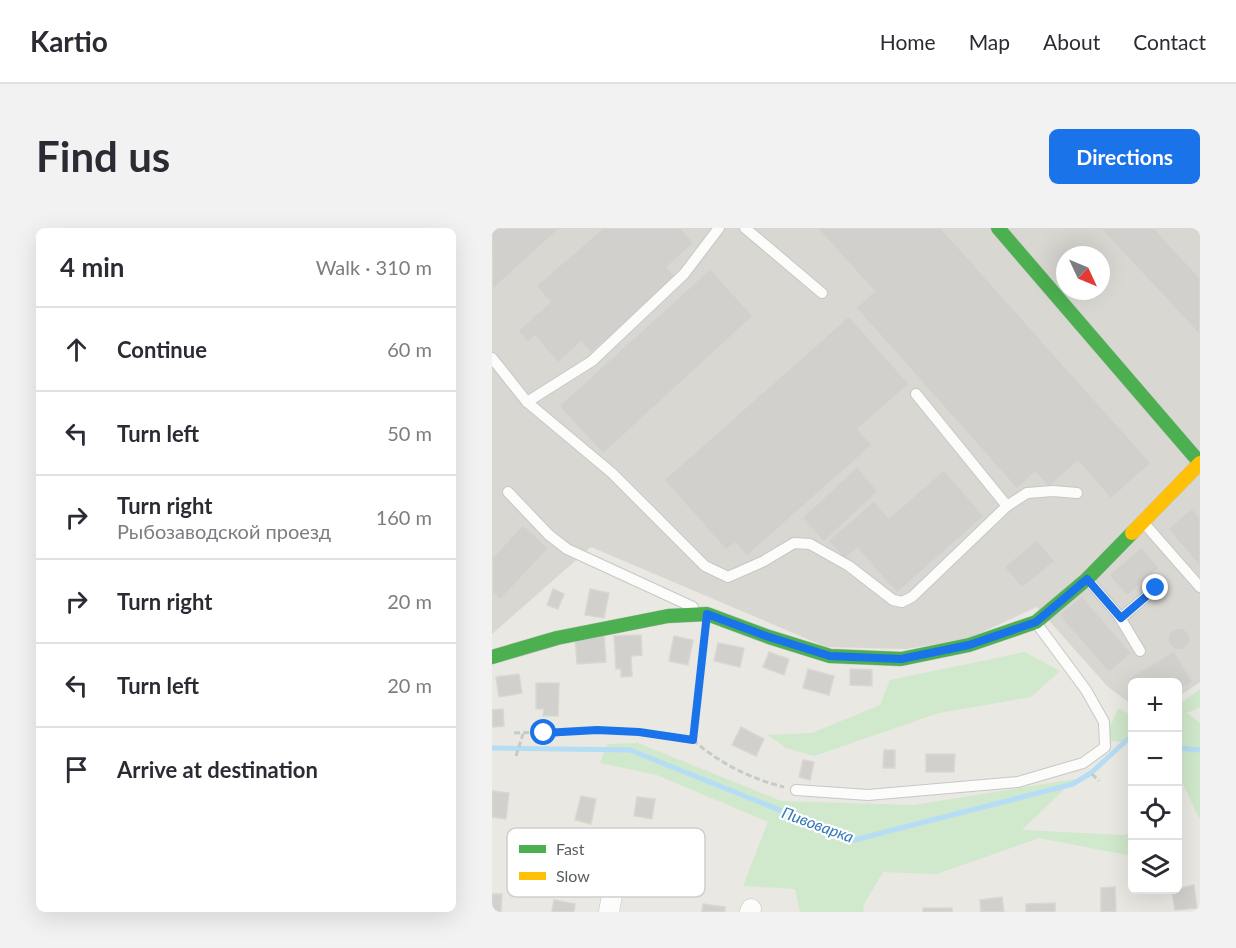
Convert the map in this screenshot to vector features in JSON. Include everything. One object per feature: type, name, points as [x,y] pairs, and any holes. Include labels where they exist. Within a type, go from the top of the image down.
[{"type":"street","points":[[492,657],[557,638],[668,616],[707,614],[830,656],[901,659],[969,645],[1036,622],[1087,579],[1200,463],[998,228]]},
{"type":"street","points":[[609,912],[612,897]]},
{"type":"lane","points":[[527,402],[592,361],[684,274],[718,228]]},
{"type":"lane","points":[[745,228],[822,293]]},
{"type":"lane","points":[[492,358],[527,402],[612,473],[705,566],[728,577],[764,561],[794,543],[810,544],[849,566],[893,600],[902,602],[912,597],[1008,506],[1027,493],[1053,491],[1077,493]]},
{"type":"lane","points":[[916,394],[1008,506]]},
{"type":"lane","points":[[508,492],[549,535],[567,549],[707,614]]},
{"type":"lane","points":[[1143,522],[1200,587]]},
{"type":"lane","points":[[1087,579],[1119,616],[1140,651]]},
{"type":"lane","points":[[1119,616],[1121,618],[1156,588]]},
{"type":"lane","points":[[796,790],[868,795],[1018,782],[1083,763],[1105,747],[1104,722],[1086,690],[1036,622]]},
{"type":"path","points":[[693,740],[707,614]]},
{"type":"path","points":[[514,733],[628,731],[693,740],[709,754],[747,775],[770,784],[796,790]]},
{"type":"path","points":[[516,756],[523,734]]},
{"type":"shaded area","points":[[492,228],[1200,228],[1200,682],[1182,694],[1182,678],[1128,678],[1128,702],[1107,686],[1037,607],[967,639],[906,649],[826,647],[591,547],[492,634]]},
{"type":"green space","points":[[1025,652],[1060,671],[1031,697],[939,713],[814,756],[786,748],[768,735],[812,733],[880,705],[890,680]]},
{"type":"green space","points":[[1200,689],[1200,707],[1187,713],[1200,723],[1200,820],[1182,782],[1182,702]]},
{"type":"green space","points":[[1118,708],[1128,714],[1128,743],[1105,740]]},
{"type":"green space","points":[[638,743],[781,801],[914,805],[1075,779],[1022,830],[1128,834],[1128,855],[1039,838],[937,874],[883,872],[863,906],[864,912],[800,912],[795,889],[743,886],[768,822],[657,775],[600,763],[607,744]]},
{"type":"building","points":[[492,228],[558,228],[559,229],[492,290]]},
{"type":"building","points":[[603,228],[681,228],[694,243],[667,267],[677,278],[591,353],[581,342],[558,363],[535,336],[528,342],[518,331],[550,302],[536,286]]},
{"type":"building","points":[[817,228],[941,228],[1151,463],[1111,499],[1078,461],[1049,487],[1035,472],[1017,489],[856,308],[874,291]]},
{"type":"building","points":[[1100,228],[1154,228],[1200,278],[1200,335]]},
{"type":"building","points":[[710,269],[753,316],[603,454],[559,406]]},
{"type":"building","points":[[849,316],[909,384],[858,429],[872,445],[747,556],[735,543],[726,550],[664,480]]},
{"type":"building","points":[[857,467],[878,491],[824,542],[802,518]]},
{"type":"building","points":[[944,470],[984,516],[897,593],[857,548],[845,559],[828,541],[874,501],[889,518]]},
{"type":"building","points":[[1192,508],[1200,518],[1200,567],[1168,529]]},
{"type":"building","points":[[523,525],[549,548],[500,600],[492,592],[492,558]]},
{"type":"building","points":[[1037,540],[1055,561],[1022,588],[1004,567]]},
{"type":"building","points":[[1142,547],[1159,568],[1127,596],[1109,575]]},
{"type":"building","points":[[553,589],[564,594],[558,609],[547,605]]},
{"type":"building","points":[[590,589],[609,593],[604,618],[585,615]]},
{"type":"building","points":[[1082,596],[1131,653],[1109,673],[1059,615]]},
{"type":"building","points":[[1179,628],[1187,631],[1190,639],[1187,647],[1179,650],[1171,647],[1168,639],[1171,631]]},
{"type":"building","points":[[604,635],[606,662],[577,664],[575,637]]},
{"type":"building","points":[[641,635],[642,655],[631,656],[632,676],[621,677],[621,669],[616,669],[614,636]]},
{"type":"building","points":[[674,636],[693,640],[688,665],[669,661]]},
{"type":"building","points":[[718,643],[744,648],[740,667],[714,661]]},
{"type":"building","points":[[1174,651],[1193,682],[1182,689],[1182,678],[1129,678]]},
{"type":"building","points":[[769,652],[789,659],[784,675],[763,667]]},
{"type":"building","points":[[808,669],[834,676],[829,695],[803,688]]},
{"type":"building","points":[[850,669],[872,670],[872,686],[850,685]]},
{"type":"building","points":[[519,674],[522,693],[499,697],[496,677]]},
{"type":"building","points":[[536,683],[559,683],[558,716],[543,716],[544,709],[536,709]]},
{"type":"building","points":[[503,709],[504,726],[492,727],[492,710]]},
{"type":"building","points":[[741,727],[764,739],[756,756],[732,745]]},
{"type":"building","points":[[884,750],[895,750],[895,768],[883,768]]},
{"type":"building","points":[[926,754],[955,754],[954,772],[926,772]]},
{"type":"building","points":[[803,760],[814,762],[810,780],[799,777]]},
{"type":"building","points":[[492,791],[509,793],[506,819],[492,817]]},
{"type":"building","points":[[581,796],[596,799],[591,824],[575,820]]},
{"type":"building","points":[[637,797],[655,799],[652,819],[634,816]]},
{"type":"building","points":[[1194,885],[1197,908],[1175,910],[1173,894],[1182,894],[1182,888]]},
{"type":"building","points":[[1115,887],[1116,912],[1101,912],[1101,888]]},
{"type":"building","points":[[492,894],[502,894],[501,912],[492,912]]},
{"type":"building","points":[[1002,897],[1004,912],[981,912],[980,900]]},
{"type":"building","points":[[554,900],[575,904],[574,912],[552,912]]},
{"type":"building","points":[[1055,903],[1055,912],[1026,912],[1026,904]]},
{"type":"building","points":[[703,904],[725,907],[725,912],[702,912]]},
{"type":"building","points":[[923,908],[952,908],[952,912],[923,912]]},
{"type":"waterway","name":"Пивоварка","points":[[492,748],[630,750],[854,840],[1073,784],[1091,773],[1128,739]]},
{"type":"waterway","name":"Пивоварка","points":[[1182,748],[1200,750]]},
{"type":"traffic: fast","points":[[998,228],[1200,463]]},
{"type":"traffic: fast","points":[[492,657],[557,638],[668,616],[707,614],[830,656],[901,659],[969,645],[1036,622],[1087,579],[1132,533]]},
{"type":"traffic: slow","points":[[1132,533],[1200,463]]},
{"type":"route","points":[[544,733],[597,730],[639,732],[693,740],[707,614],[830,656],[901,659],[969,645],[1036,622],[1087,579],[1121,618],[1156,588]]}]
